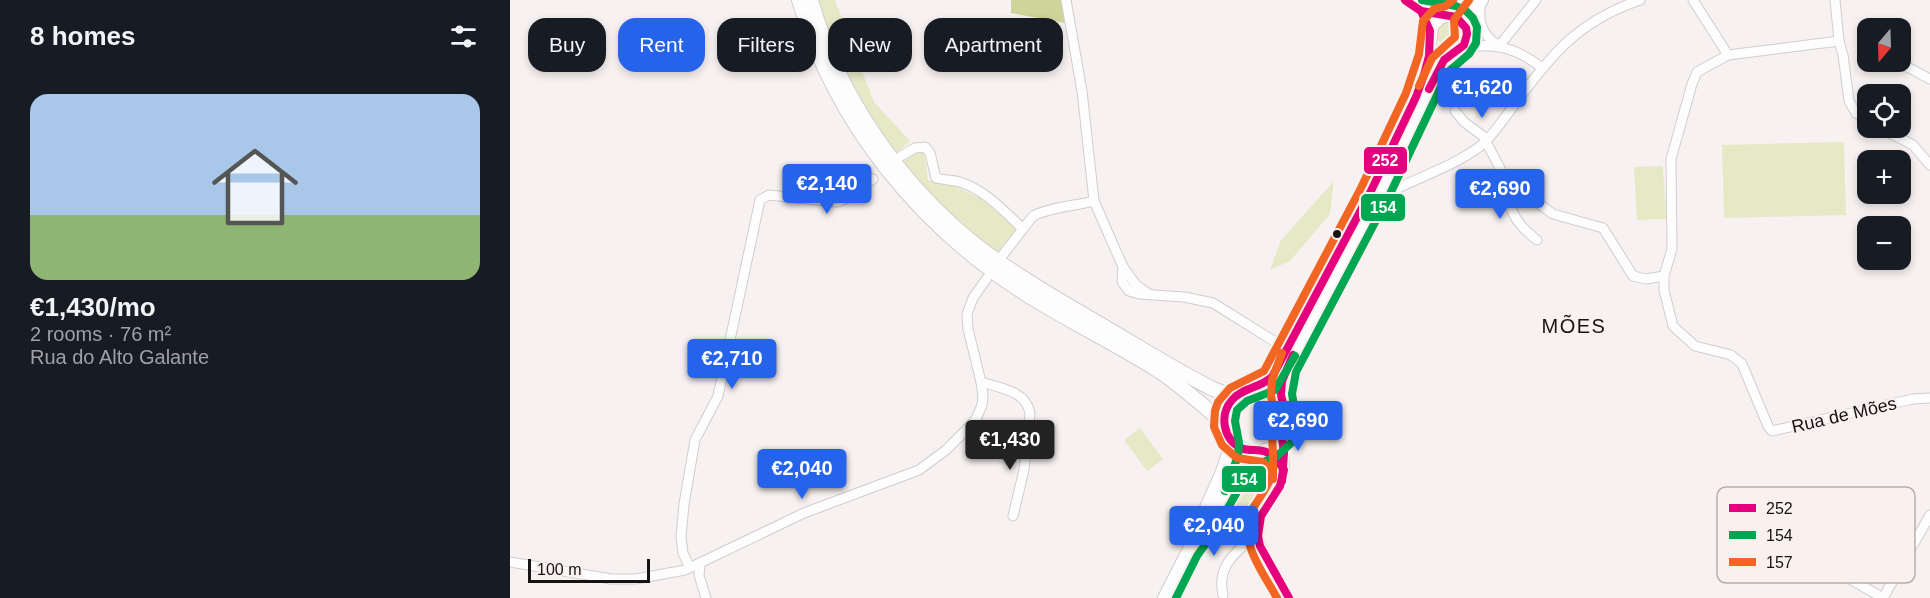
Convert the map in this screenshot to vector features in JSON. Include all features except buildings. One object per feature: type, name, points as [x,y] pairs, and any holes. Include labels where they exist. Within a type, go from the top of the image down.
[{"type":"highway","points":[[799,0],[820,57],[850,117],[889,173],[919,207],[943,231],[986,267],[1030,296],[1161,373],[1219,420],[1226,432]]},
{"type":"highway","points":[[811,0],[837,69],[867,121],[899,167],[951,224],[1009,269],[1135,345],[1222,393],[1246,391]]},
{"type":"main road","points":[[1164,598],[1188,551],[1225,464],[1228,444],[1225,412],[1234,398],[1268,382],[1370,193],[1416,97],[1428,62],[1435,21],[1448,16],[1469,0]]},
{"type":"main road","points":[[1464,24],[1482,0]]},
{"type":"main road","points":[[1188,551],[1207,524],[1242,462],[1277,444],[1282,438],[1287,422],[1283,405],[1282,381],[1286,368],[1381,189],[1436,71],[1444,60],[1464,45],[1467,34],[1464,24],[1456,17],[1448,16]]},
{"type":"main road","points":[[1431,34],[1437,48],[1448,52],[1457,50]]},
{"type":"main road","points":[[1246,391],[1270,392],[1283,405]]},
{"type":"main road","points":[[1226,432],[1240,447],[1261,451]]},
{"type":"street","points":[[1066,0],[1082,91],[1094,201],[1123,267],[1123,284],[1149,294],[1184,297],[1213,303],[1277,343],[1281,360]]},
{"type":"street","points":[[1405,0],[1421,11],[1448,16]]},
{"type":"street","points":[[1482,0],[1479,13],[1480,25],[1491,41],[1499,46]]},
{"type":"street","points":[[1499,46],[1536,0]]},
{"type":"street","points":[[1381,189],[1394,190],[1464,156],[1486,142],[1542,68],[1569,39],[1618,9],[1640,0]]},
{"type":"street","points":[[1693,0],[1728,55]]},
{"type":"street","points":[[1834,0],[1839,41],[1844,55],[1849,101],[1857,113]]},
{"type":"street","points":[[1421,11],[1431,34]]},
{"type":"street","points":[[1455,111],[1464,122],[1483,136],[1502,172],[1513,185],[1553,214],[1603,228],[1633,276],[1646,279],[1664,276],[1672,249],[1671,159],[1697,72],[1728,55],[1839,41]]},
{"type":"street","points":[[1457,50],[1480,44],[1499,46],[1523,54],[1542,68]]},
{"type":"street","points":[[1911,69],[1930,79]]},
{"type":"street","points":[[1899,138],[1913,145],[1930,165]]},
{"type":"street","points":[[901,156],[915,148],[925,147],[930,153],[936,178],[962,183],[972,188],[995,202],[1022,228]]},
{"type":"street","points":[[706,598],[701,584],[683,553],[681,537],[684,504],[695,440],[718,396],[760,200],[769,195],[837,202],[873,179]]},
{"type":"street","points":[[1513,185],[1509,198],[1513,214],[1517,221],[1537,240]]},
{"type":"street","points":[[1002,256],[1033,216],[1040,212],[1094,201]]},
{"type":"street","name":"Rua de Mões","points":[[1664,276],[1664,290],[1673,326],[1695,346],[1731,355],[1742,364],[1772,431],[1913,399],[1930,398]]},
{"type":"street","points":[[510,562],[611,579],[636,579],[692,567],[804,513],[905,477],[929,464],[968,428],[978,414],[983,401],[967,315],[973,298],[987,278]]},
{"type":"street","points":[[1277,343],[1293,338]]},
{"type":"street","points":[[981,382],[1018,394],[1028,405],[1030,414],[1024,470],[1013,516]]},
{"type":"street","points":[[1224,595],[1221,584],[1225,564],[1234,553],[1255,538],[1261,516],[1280,486],[1284,470],[1282,438]]},
{"type":"street","points":[[1261,451],[1275,458],[1284,470]]},
{"type":"street","points":[[1915,541],[1930,515]]},
{"type":"street","points":[[1242,523],[1255,538],[1289,598]]},
{"type":"street","points":[[692,567],[690,576],[701,584]]},
{"type":"street","points":[[1857,583],[1883,598],[1891,583]]},
{"type":"green space","points":[[816,0],[835,0],[842,18],[828,18],[828,33]]},
{"type":"green space","points":[[1011,0],[1061,0],[1065,23],[1063,18],[1038,18],[1011,13]]},
{"type":"green space","points":[[1448,22],[1456,26],[1460,34],[1456,42],[1448,46],[1440,42],[1436,34],[1440,26]]},
{"type":"green space","points":[[845,72],[863,72],[874,102],[910,141],[895,154],[857,96]]},
{"type":"green space","points":[[1844,142],[1846,215],[1724,218],[1722,145]]},
{"type":"green space","points":[[922,150],[928,180],[952,185],[980,198],[1017,228],[998,252],[970,235],[901,163]]},
{"type":"green space","points":[[1663,166],[1666,219],[1637,220],[1634,167]]},
{"type":"green space","points":[[1334,181],[1330,214],[1290,261],[1270,270],[1281,240]]},
{"type":"green space","points":[[1140,428],[1163,459],[1147,471],[1124,440]]},
{"type":"green space","points":[[1267,456],[1277,466],[1276,474],[1271,489],[1251,526],[1245,515],[1238,520],[1226,504],[1248,463]]},
{"type":"transit line","name":"252","points":[[1289,598],[1260,546],[1258,536],[1261,516],[1280,486],[1284,470],[1268,453],[1244,449],[1235,444],[1227,433],[1225,413],[1236,396],[1272,377],[1370,193],[1416,97],[1429,56],[1430,31],[1421,11],[1405,0]]},
{"type":"transit line","name":"154","points":[[1176,598],[1197,556],[1216,529],[1250,469],[1276,457],[1291,443],[1297,422],[1292,394],[1296,372],[1390,194],[1448,72],[1469,54],[1476,43],[1477,27],[1473,18],[1466,11],[1456,6],[1422,0]]},
{"type":"transit line","name":"157","points":[[1277,598],[1254,556],[1248,533],[1248,522],[1252,510],[1273,472],[1263,462],[1237,458],[1222,445],[1214,427],[1215,411],[1218,402],[1230,388],[1264,371],[1361,188],[1406,93],[1419,54],[1423,21],[1434,9],[1446,6],[1453,0]]},
{"type":"transit line","name":"157","points":[[1419,86],[1432,58],[1455,37],[1454,20],[1469,0]]},
{"type":"transit line","name":"252","points":[[1406,1],[1421,11],[1456,17],[1466,28],[1464,45],[1444,60],[1429,89]]},
{"type":"transit line","name":"157","points":[[1273,479],[1272,437],[1276,421],[1271,396],[1272,380],[1282,353]]},
{"type":"transit line","name":"252","points":[[1282,481],[1284,453],[1282,438],[1287,421],[1281,395],[1282,381],[1293,355]]},
{"type":"transit line","name":"154","points":[[1225,491],[1238,456],[1239,443],[1235,421],[1237,410],[1247,401],[1275,390],[1295,356]]},
{"type":"district","name":"MÕES","points":[[1574,326]]}]
